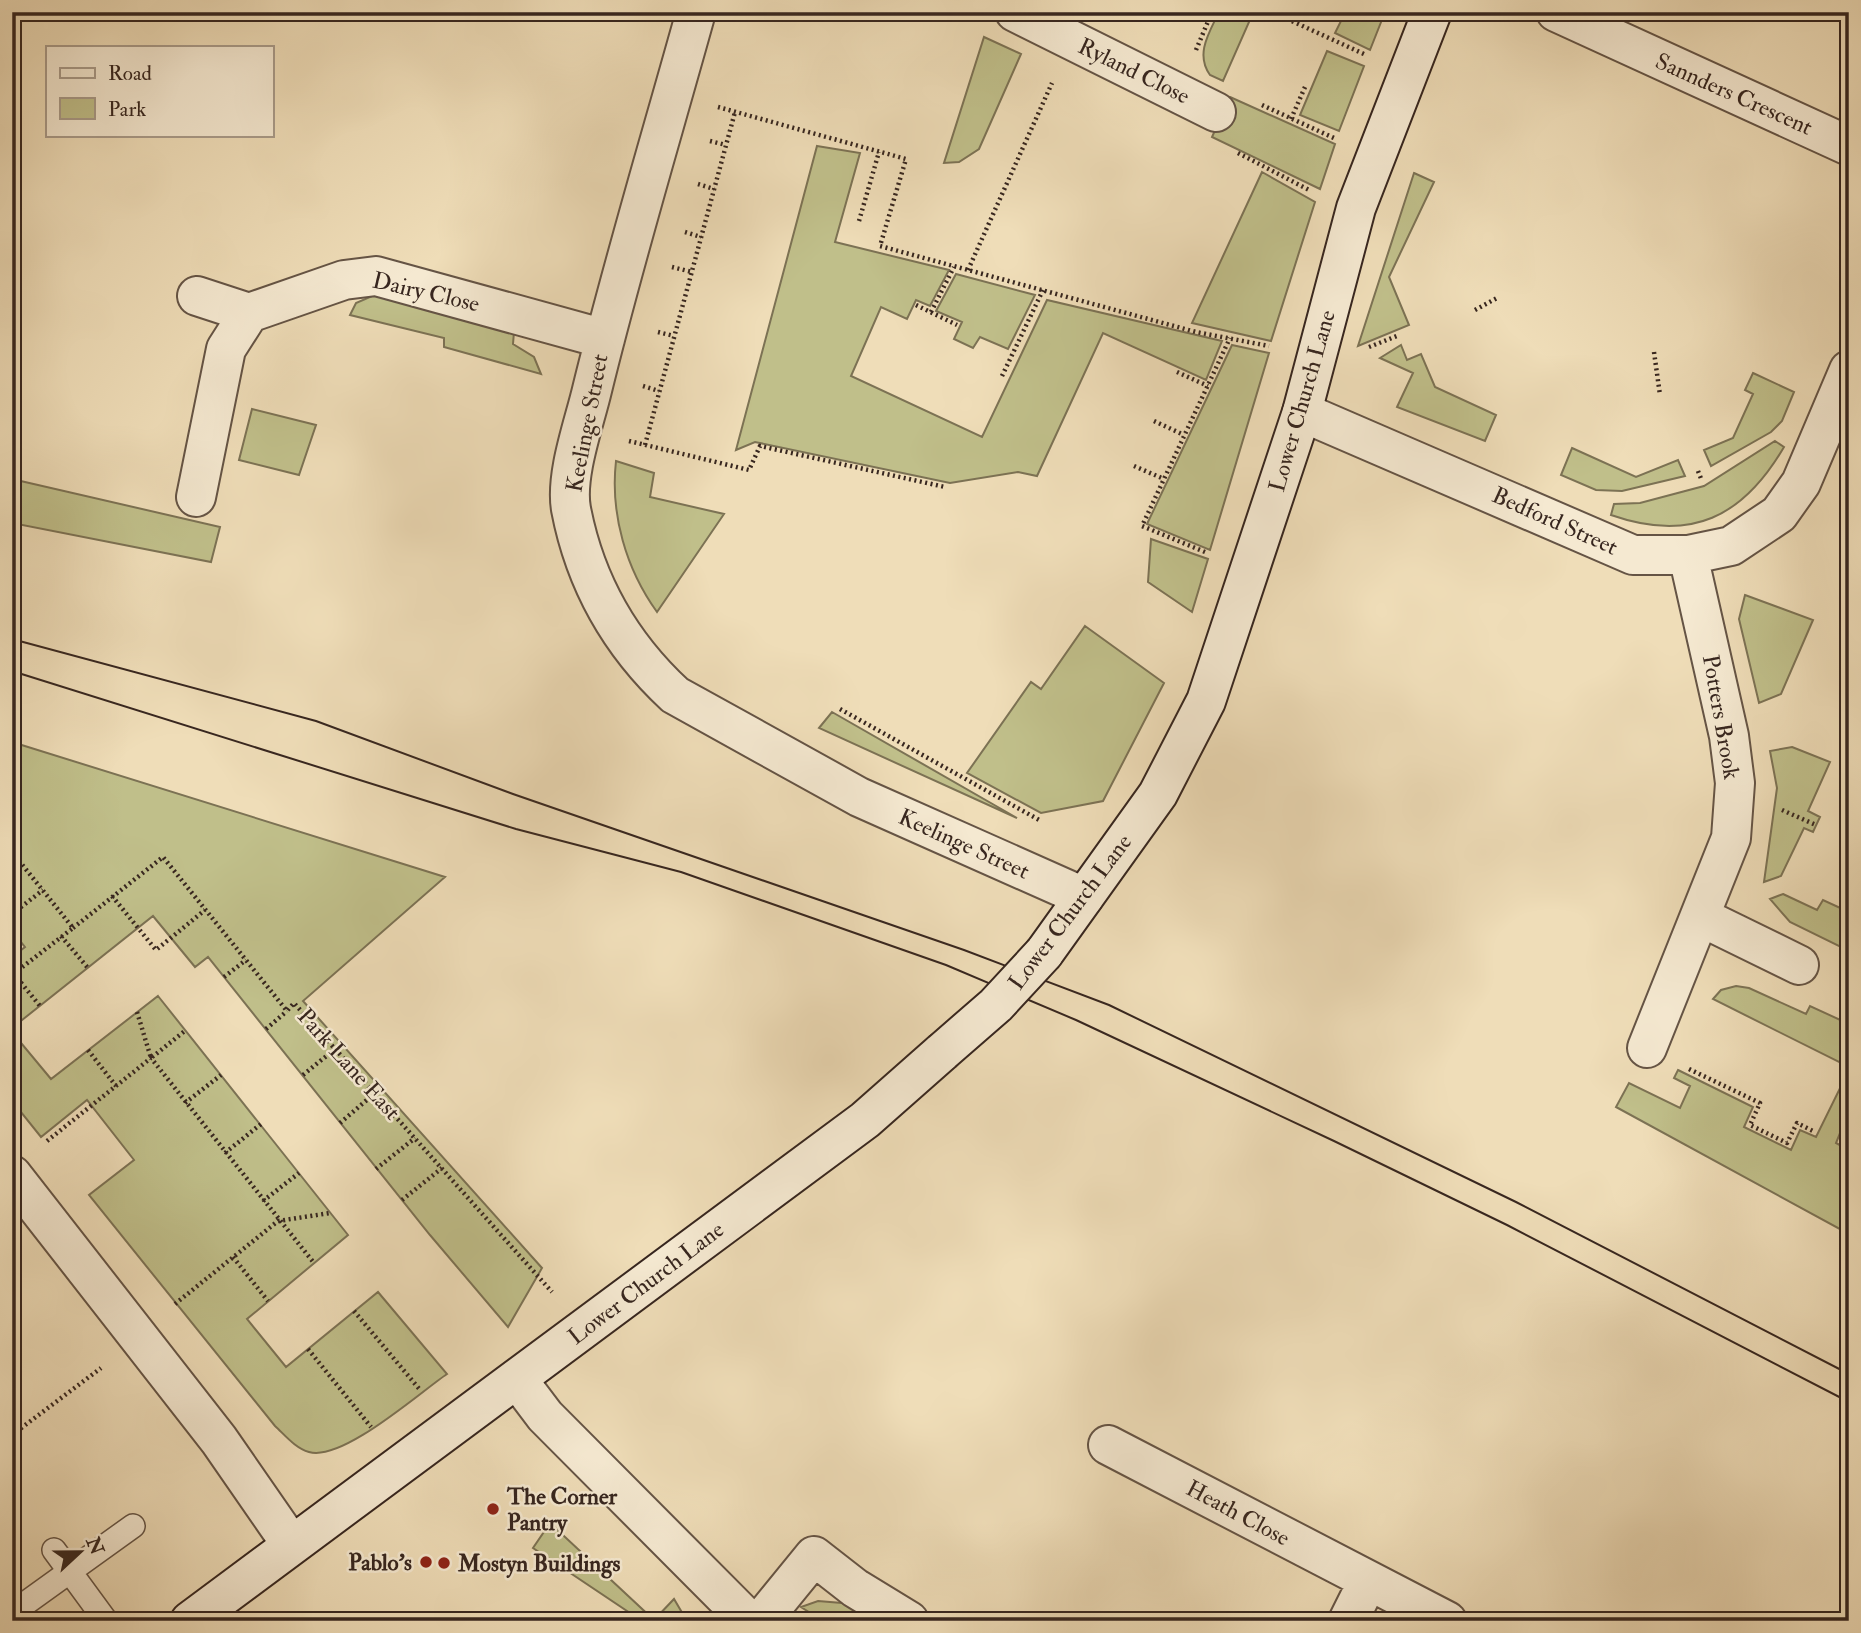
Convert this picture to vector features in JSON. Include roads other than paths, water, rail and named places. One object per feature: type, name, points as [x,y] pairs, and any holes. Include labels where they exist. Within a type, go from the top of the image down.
[{"type":"street","name":"Keelinge Street","points":[[696,12],[604,339],[574,463],[571,507],[606,612],[651,673],[675,695],[859,797],[1084,897]]},
{"type":"street","name":"Ryland Close","points":[[1015,12],[1216,112]]},
{"type":"street","name":"Lower Church Lane","points":[[209,1615],[291,1544],[865,1120],[996,1006],[1044,953],[1158,794],[1206,701],[1302,412],[1356,208],[1432,12]]},
{"type":"street","name":"Sannders Crescent","points":[[1556,12],[1625,27],[1849,146]]},
{"type":"street","name":"Dairy Close","points":[[249,313],[344,280],[376,276],[604,339]]},
{"type":"street","points":[[197,296],[249,313],[226,349],[197,497]]},
{"type":"street","name":"Bedford Street","points":[[1302,412],[1633,555],[1688,555],[1731,546],[1779,514],[1801,484],[1849,370]]},
{"type":"street","name":"Potters Brook","points":[[1647,1048],[1731,838],[1735,783],[1729,736],[1688,555]]},
{"type":"street","points":[[1701,917],[1799,965]]},
{"type":"street","points":[[12,1175],[219,1440],[291,1544]]},
{"type":"street","points":[[517,1379],[545,1416],[749,1621]]},
{"type":"street","name":"Heath Close","points":[[1108,1445],[1447,1621]]},
{"type":"street","points":[[761,1621],[814,1556],[855,1588],[909,1621]]},
{"type":"street","points":[[1348,1621],[1368,1581]]},
{"type":"lane","points":[[12,1613],[133,1526]]},
{"type":"lane","points":[[54,1550],[106,1621]]},
{"type":"tram line","points":[[12,639],[316,721],[513,794],[964,950],[1109,1005],[1516,1202],[1849,1374]]},
{"type":"tram line","points":[[12,671],[516,829],[681,872],[946,965],[1076,1020],[1334,1141],[1507,1225],[1849,1402]]},
{"type":"place","name":"The Corner Pantry","points":[[493,1509]]},
{"type":"place","name":"Pablo's","points":[[426,1562]]},
{"type":"place","name":"Mostyn Buildings","points":[[444,1563]]}]
